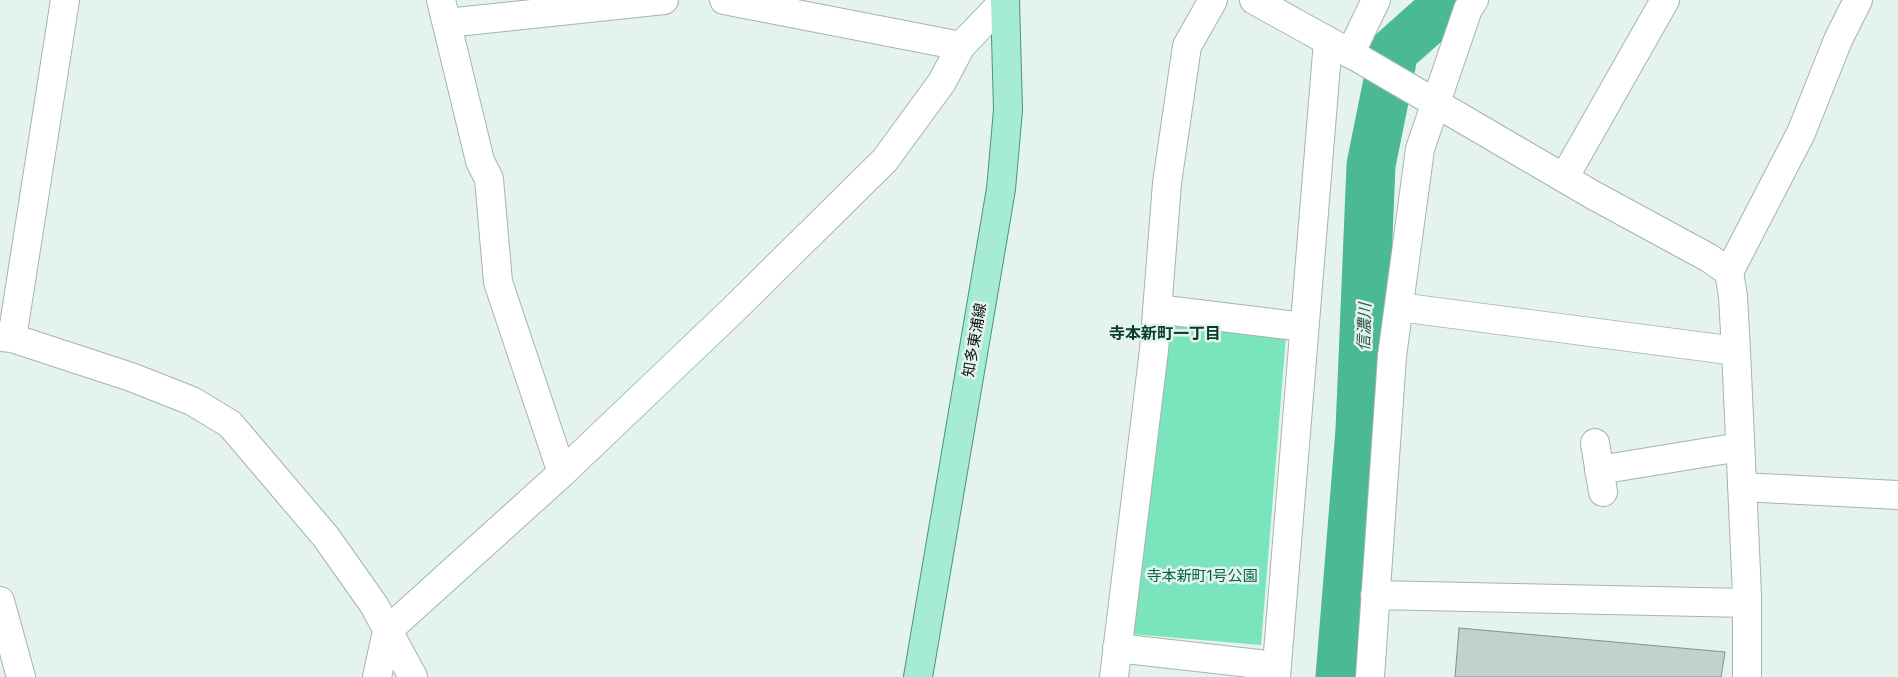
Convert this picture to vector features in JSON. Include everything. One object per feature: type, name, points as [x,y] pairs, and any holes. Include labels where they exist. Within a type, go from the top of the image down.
[{"type":"main road","name":"知多東浦線","points":[[918,677],[1001,189],[1008,110],[1005,0]]},
{"type":"street","points":[[65,0],[6,338],[131,377],[192,400],[230,424],[326,537],[374,605],[413,677]]},
{"type":"street","points":[[562,473],[498,282],[489,179],[480,161],[444,11],[664,0]]},
{"type":"street","points":[[724,0],[961,46]]},
{"type":"street","points":[[377,677],[387,631],[562,473],[732,311],[885,160],[942,82],[961,46],[1005,0]]},
{"type":"street","points":[[1114,677],[1154,350],[1167,183],[1187,46],[1212,0]]},
{"type":"street","points":[[1254,0],[1345,50],[1564,178],[1710,258],[1729,272]]},
{"type":"street","points":[[1117,648],[1276,671],[1304,326],[1345,50],[1376,0]]},
{"type":"street","points":[[1370,677],[1392,356],[1420,149],[1468,9],[1474,0]]},
{"type":"street","points":[[1564,178],[1665,0]]},
{"type":"street","points":[[1747,677],[1747,603],[1736,351],[1733,296],[1729,272],[1801,133],[1838,40],[1858,0]]},
{"type":"street","points":[[1399,307],[1736,351]]},
{"type":"street","points":[[1157,309],[1304,326]]},
{"type":"street","points":[[1595,443],[1601,481],[1740,447]]},
{"type":"street","points":[[1742,487],[1898,495]]},
{"type":"street","points":[[1376,596],[1747,603]]},
{"type":"street","points":[[0,601],[21,677]]},
{"type":"green space","name":"寺本新町1号公園","points":[[1168,323],[1286,336],[1261,645],[1131,634]]},
{"type":"building","points":[[1459,628],[1725,652],[1721,677],[1455,677]]},
{"type":"waterway","name":"信濃川","points":[[1340,677],[1360,430],[1371,165],[1394,51],[1439,11],[1445,0]]},
{"type":"district","name":"寺本新町一丁目","points":[[1165,334]]}]
